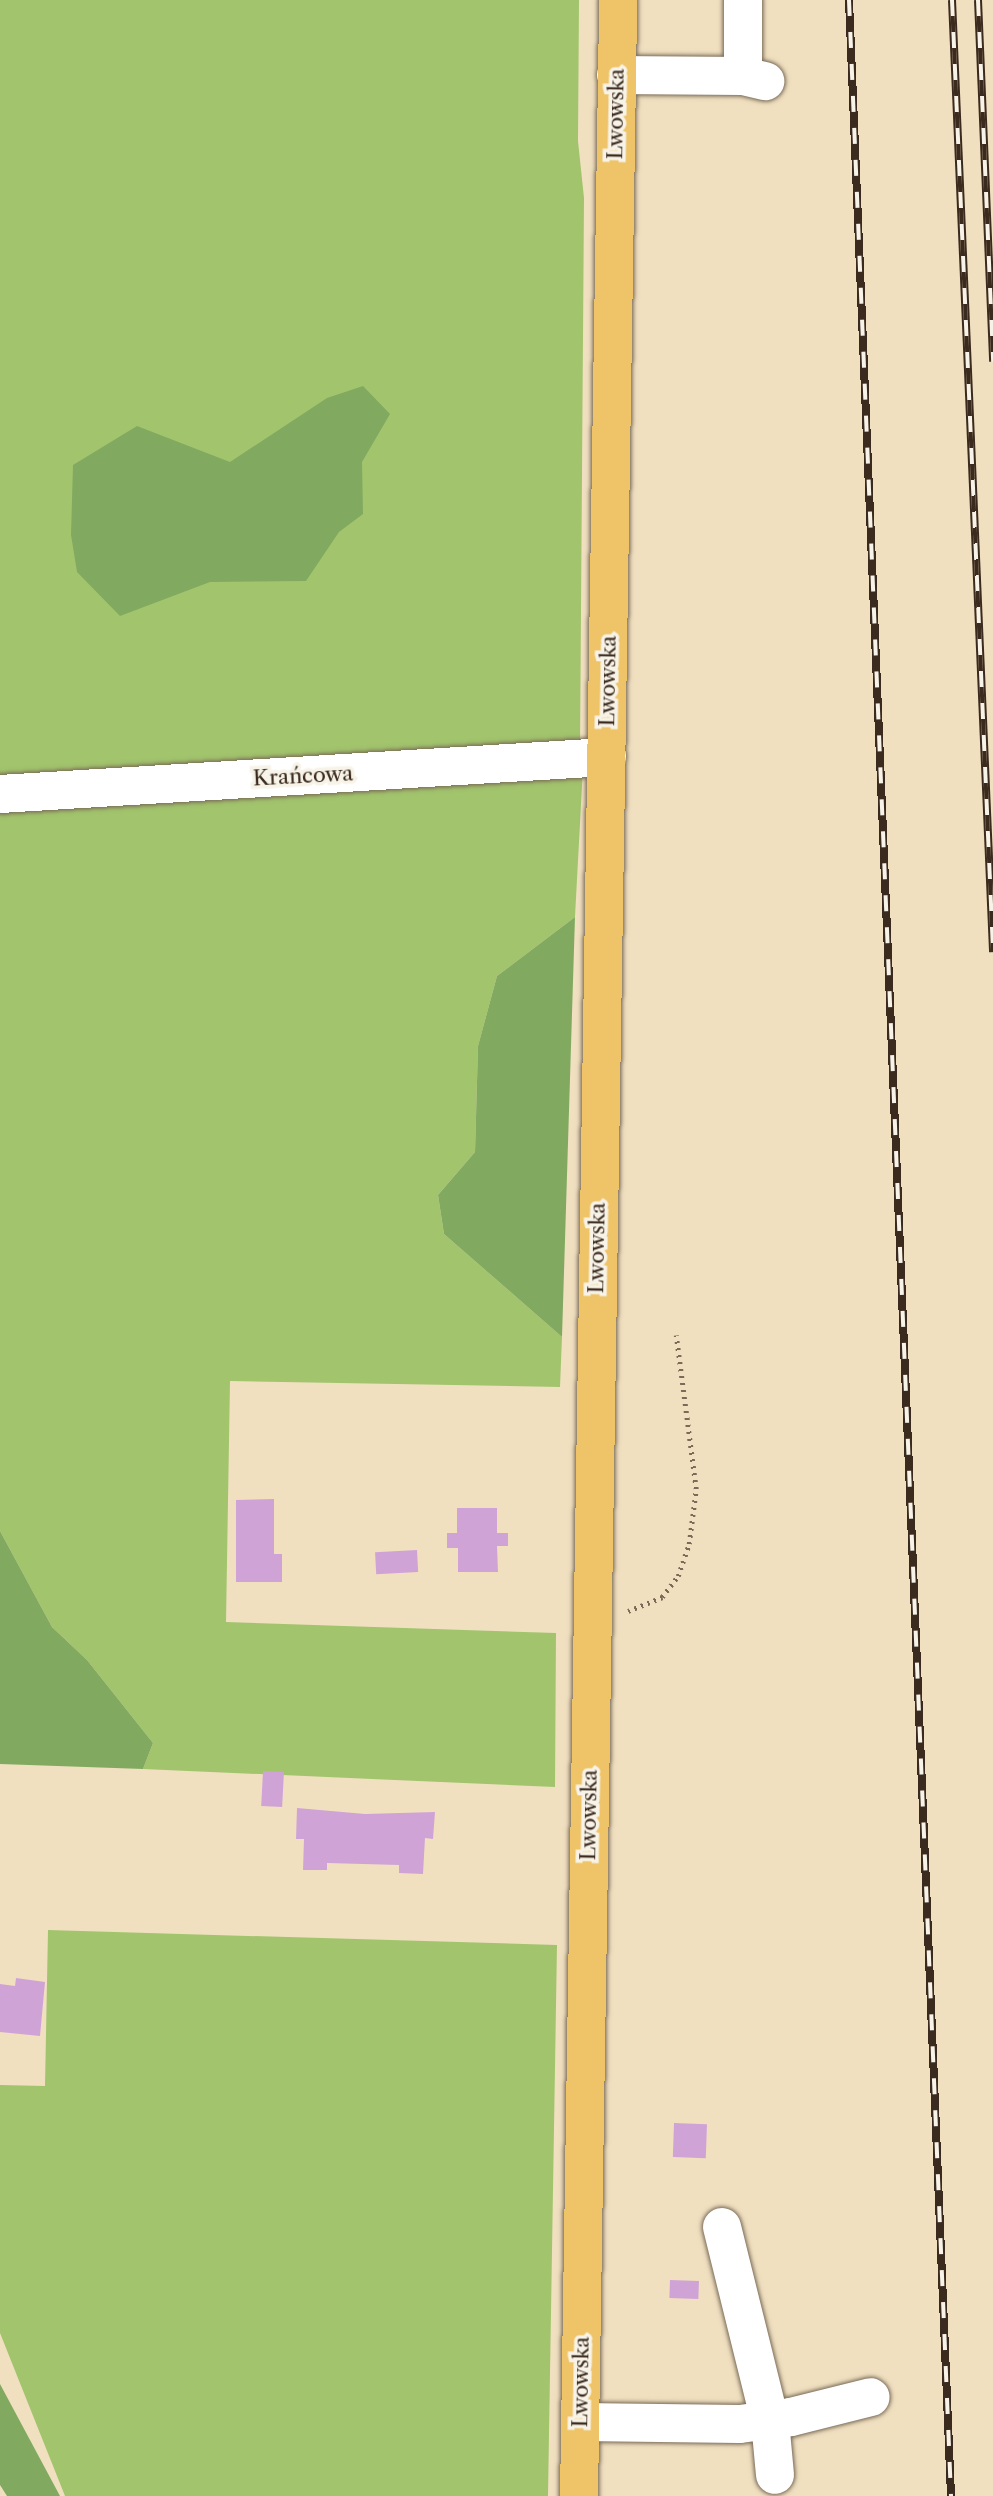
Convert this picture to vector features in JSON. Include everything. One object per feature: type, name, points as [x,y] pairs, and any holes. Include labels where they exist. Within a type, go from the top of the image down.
[{"type":"main road","name":"Lwowska","points":[[579,2496],[618,0]]},
{"type":"street","points":[[617,75],[754,78],[743,0]]},
{"type":"street","name":"Krańcowa","points":[[0,794],[607,757]]},
{"type":"street","points":[[722,2227],[771,2421],[775,2475]]},
{"type":"street","points":[[580,2422],[771,2421],[872,2397]]},
{"type":"path","points":[[593,1610],[625,1612],[663,1597],[678,1576],[689,1544],[696,1489],[676,1335]]},
{"type":"green space","points":[[0,0],[579,0],[578,141],[584,198],[580,750],[0,780]]},
{"type":"green space","points":[[363,386],[390,414],[362,462],[363,514],[339,532],[306,581],[210,582],[120,616],[77,572],[71,535],[73,465],[137,426],[230,462],[327,398]]},
{"type":"green space","points":[[583,767],[575,917],[497,976],[478,1046],[475,1152],[438,1195],[444,1234],[562,1337],[560,1387],[230,1381],[226,1622],[556,1633],[555,1787],[143,1769],[153,1743],[87,1660],[52,1627],[0,1531],[0,801]]},
{"type":"green space","points":[[575,917],[562,1337],[444,1234],[438,1195],[475,1152],[478,1046],[497,976]]},
{"type":"green space","points":[[0,1531],[52,1627],[87,1660],[153,1743],[143,1769],[0,1764]]},
{"type":"green space","points":[[48,1930],[557,1945],[548,2496],[65,2496],[0,2333],[0,2085],[45,2086]]},
{"type":"green space","points":[[0,2384],[60,2496],[7,2496],[0,2485]]},
{"type":"building","points":[[274,1499],[274,1554],[282,1554],[282,1582],[236,1582],[236,1500]]},
{"type":"building","points":[[457,1508],[497,1508],[497,1533],[508,1533],[508,1546],[497,1546],[498,1572],[458,1572],[458,1548],[447,1548],[447,1533],[457,1533]]},
{"type":"building","points":[[417,1550],[418,1572],[376,1574],[375,1552]]},
{"type":"building","points":[[263,1771],[284,1772],[282,1807],[261,1806]]},
{"type":"building","points":[[297,1808],[365,1814],[435,1812],[433,1839],[425,1838],[423,1874],[399,1873],[399,1865],[327,1863],[327,1870],[303,1870],[304,1839],[296,1839]]},
{"type":"building","points":[[16,1978],[45,1982],[40,2036],[0,2032],[0,1984],[15,1986]]},
{"type":"building","points":[[674,2123],[707,2124],[706,2158],[673,2157]]},
{"type":"building","points":[[670,2280],[699,2281],[698,2299],[669,2298]]},
{"type":"railway","points":[[849,0],[951,2496]]},
{"type":"railway","points":[[952,0],[993,952]]},
{"type":"railway","points":[[978,0],[993,362]]}]
